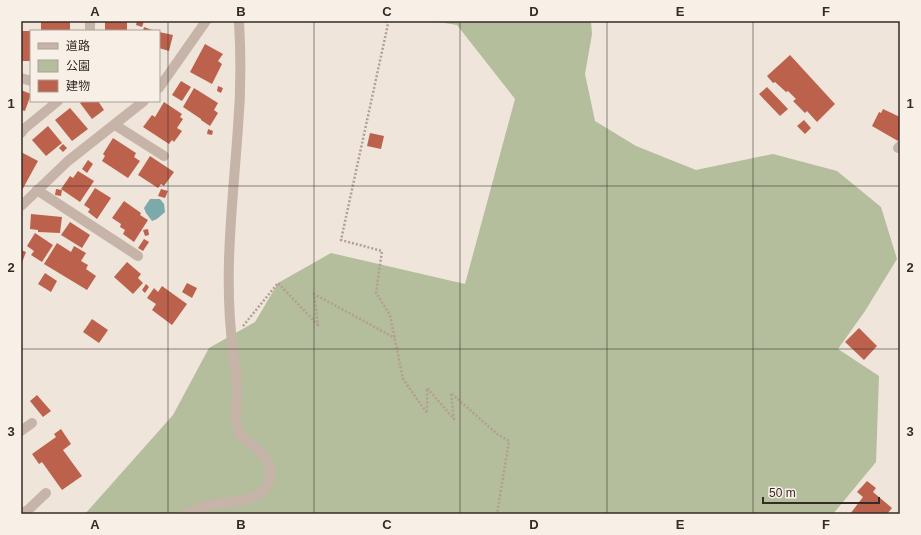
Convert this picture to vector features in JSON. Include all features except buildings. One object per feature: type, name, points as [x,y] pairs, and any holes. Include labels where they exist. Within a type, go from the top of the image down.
[{"type":"street","points":[[160,87],[206,21]]},
{"type":"street","points":[[188,514],[197,509],[245,500],[253,497],[262,492],[269,482],[270,473],[269,463],[264,455],[240,434],[235,418],[237,392],[230,335],[229,301],[231,214],[238,125],[240,44],[239,21]]},
{"type":"street","points":[[21,133],[57,102]]},
{"type":"street","points":[[21,206],[68,161],[143,102]]},
{"type":"street","points":[[115,125],[164,156]]},
{"type":"street","points":[[38,190],[73,215],[138,256]]},
{"type":"street","points":[[21,431],[32,423]]},
{"type":"street","points":[[21,513],[28,510],[46,493]]},
{"type":"path","points":[[386,21],[388,24],[341,240],[382,251],[376,293],[390,315],[403,379],[427,413],[427,388],[454,419],[451,393],[497,434],[509,441],[497,514]]},
{"type":"path","points":[[239,331],[278,283],[318,325],[314,294],[395,338]]},
{"type":"green space","points":[[433,21],[591,21],[592,34],[585,74],[595,121],[636,146],[696,170],[773,154],[837,171],[881,207],[897,259],[865,311],[838,349],[879,376],[876,462],[833,514],[85,514],[173,415],[209,348],[255,322],[278,283],[331,253],[465,284],[515,99],[457,25]]},
{"type":"water","points":[[150,199],[160,199],[164,204],[165,212],[157,219],[152,221],[144,208]]}]
